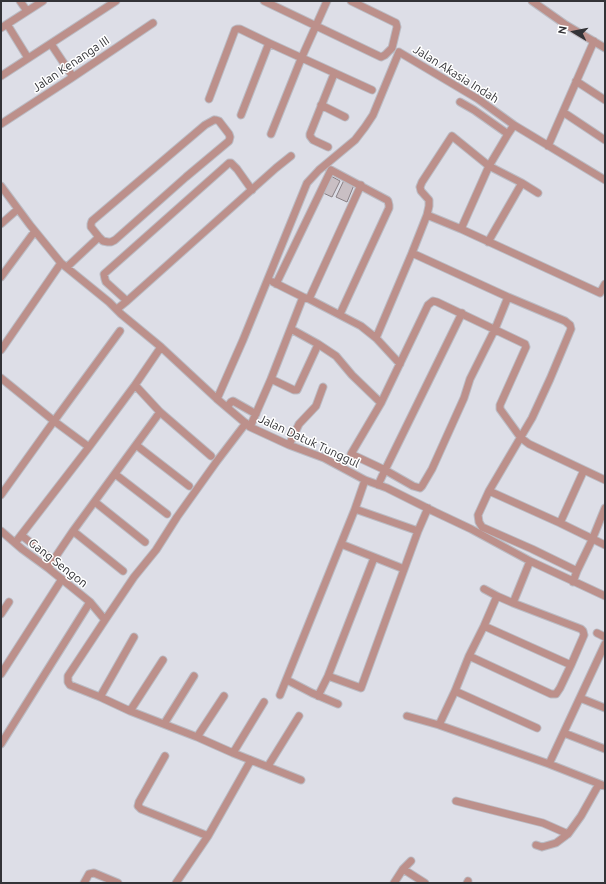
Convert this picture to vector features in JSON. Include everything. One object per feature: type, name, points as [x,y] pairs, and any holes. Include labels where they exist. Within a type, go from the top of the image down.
[{"type":"street","points":[[20,1],[27,11]]},
{"type":"street","points":[[28,58],[4,26],[43,1]]},
{"type":"street","points":[[1,76],[116,1]]},
{"type":"street","points":[[264,1],[381,57],[395,50],[396,23],[351,1]]},
{"type":"street","points":[[272,134],[327,1]]},
{"type":"street","points":[[532,1],[566,25],[605,48]]},
{"type":"street","name":"Jalan Kenanga III","points":[[1,124],[153,23]]},
{"type":"street","points":[[209,99],[235,30],[237,29],[240,29],[334,74],[372,90]]},
{"type":"street","points":[[548,146],[594,41]]},
{"type":"street","points":[[241,115],[269,43]]},
{"type":"street","points":[[51,44],[73,77]]},
{"type":"street","name":"Jalan Akasia Indah","points":[[217,399],[243,340],[307,183],[319,170],[355,140],[374,115],[395,50],[478,99],[514,125],[605,180]]},
{"type":"street","points":[[328,147],[313,140],[310,134],[334,74]]},
{"type":"street","points":[[576,81],[605,100]]},
{"type":"street","points":[[460,102],[508,134]]},
{"type":"street","points":[[321,105],[345,117]]},
{"type":"street","points":[[563,112],[605,140]]},
{"type":"street","points":[[214,120],[219,121],[229,134],[229,142],[115,240],[108,242],[103,241],[99,237],[91,227],[92,220],[205,125],[214,120]]},
{"type":"street","points":[[461,229],[489,166],[514,125]]},
{"type":"street","points":[[376,338],[412,252],[429,206],[429,200],[421,191],[420,187],[452,136],[489,166],[538,193]]},
{"type":"street","points":[[117,309],[291,156]]},
{"type":"street","points":[[127,301],[106,282],[104,274],[229,163],[232,163],[237,168],[252,190]]},
{"type":"street","points":[[276,284],[331,170],[387,200],[389,208],[340,314]]},
{"type":"street","points":[[488,242],[522,183]]},
{"type":"street","name":"Jalan Datuk Tunggul","points":[[1,186],[35,231],[64,265],[161,347],[227,408],[248,425],[290,445],[324,458],[365,480],[387,488],[471,528],[530,561],[605,596]]},
{"type":"street","points":[[301,780],[232,753],[197,737],[130,711],[70,685],[68,682],[68,676],[134,577],[156,550],[177,517],[217,461],[256,414],[291,329],[361,186]]},
{"type":"street","points":[[1,224],[18,209]]},
{"type":"street","points":[[426,215],[461,229],[600,293],[605,284]]},
{"type":"street","points":[[1,277],[35,231]]},
{"type":"street","points":[[1,350],[64,265],[99,237]]},
{"type":"street","points":[[412,252],[508,297],[565,321],[570,325],[571,329],[532,418],[489,491],[478,515],[479,522],[482,527],[577,571]]},
{"type":"street","points":[[267,280],[340,314],[361,326],[376,338],[400,364]]},
{"type":"street","points":[[508,297],[495,329],[470,379],[464,398],[432,469],[422,486],[420,488],[413,486],[385,470],[351,454],[381,402],[428,305],[433,301],[462,313],[495,329],[525,344],[526,347],[500,405],[500,409],[521,438],[529,444],[605,480]]},
{"type":"street","points":[[378,485],[462,313]]},
{"type":"street","points":[[291,329],[336,356],[352,375],[381,402]]},
{"type":"street","points":[[1,495],[120,331]]},
{"type":"street","points":[[271,379],[297,390],[318,344]]},
{"type":"street","points":[[15,543],[89,447],[161,347]]},
{"type":"street","points":[[1,378],[89,447]]},
{"type":"street","points":[[135,385],[160,412],[211,456]]},
{"type":"street","points":[[290,445],[299,424],[316,406],[323,387]]},
{"type":"street","points":[[227,408],[233,401],[256,414]]},
{"type":"street","points":[[48,568],[73,531],[160,412]]},
{"type":"street","points":[[136,445],[189,486]]},
{"type":"street","points":[[560,523],[584,470]]},
{"type":"street","points":[[115,474],[166,514]]},
{"type":"street","points":[[280,695],[355,509],[365,480]]},
{"type":"street","points":[[489,491],[560,523],[605,546]]},
{"type":"street","points":[[95,502],[145,542]]},
{"type":"street","points":[[328,676],[361,688],[418,531],[428,508]]},
{"type":"street","points":[[573,582],[605,508]]},
{"type":"street","points":[[355,509],[418,531]]},
{"type":"street","name":"Gang Sengon","points":[[1,531],[90,602],[101,613],[105,620]]},
{"type":"street","points":[[73,531],[123,571]]},
{"type":"street","points":[[21,535],[54,561]]},
{"type":"street","points":[[341,544],[404,569]]},
{"type":"street","points":[[318,696],[328,676],[374,558]]},
{"type":"street","points":[[513,603],[530,561]]},
{"type":"street","points":[[1,674],[62,579]]},
{"type":"street","points":[[469,656],[551,694],[556,694],[584,635],[581,629],[513,603],[484,589]]},
{"type":"street","points":[[439,725],[497,596]]},
{"type":"street","points":[[1,614],[9,602]]},
{"type":"street","points":[[1,744],[90,602]]},
{"type":"street","points":[[484,626],[571,665]]},
{"type":"street","points":[[597,633],[605,637]]},
{"type":"street","points":[[100,697],[134,637]]},
{"type":"street","points":[[549,764],[605,644]]},
{"type":"street","points":[[130,711],[163,660]]},
{"type":"street","points":[[164,724],[194,676]]},
{"type":"street","points":[[287,680],[318,696],[338,704]]},
{"type":"street","points":[[455,692],[537,728]]},
{"type":"street","points":[[197,737],[224,696]]},
{"type":"street","points":[[580,698],[605,708]]},
{"type":"street","points":[[232,753],[264,702]]},
{"type":"street","points":[[268,766],[299,716]]},
{"type":"street","points":[[407,716],[439,725],[549,764],[602,785],[568,834],[556,843],[542,847],[536,845]]},
{"type":"street","points":[[564,733],[605,749]]},
{"type":"street","points":[[165,756],[138,802],[138,806],[141,809],[208,836]]},
{"type":"street","points":[[176,883],[208,836],[251,760]]},
{"type":"street","points":[[456,801],[543,823],[568,834]]},
{"type":"street","points":[[394,883],[403,869],[411,861]]},
{"type":"street","points":[[403,869],[425,883]]},
{"type":"street","points":[[84,883],[89,874],[94,873],[118,883]]},
{"type":"building","points":[[329,175],[340,181],[332,197],[321,192]]},
{"type":"building","points":[[344,180],[354,185],[347,202],[336,197]]}]
